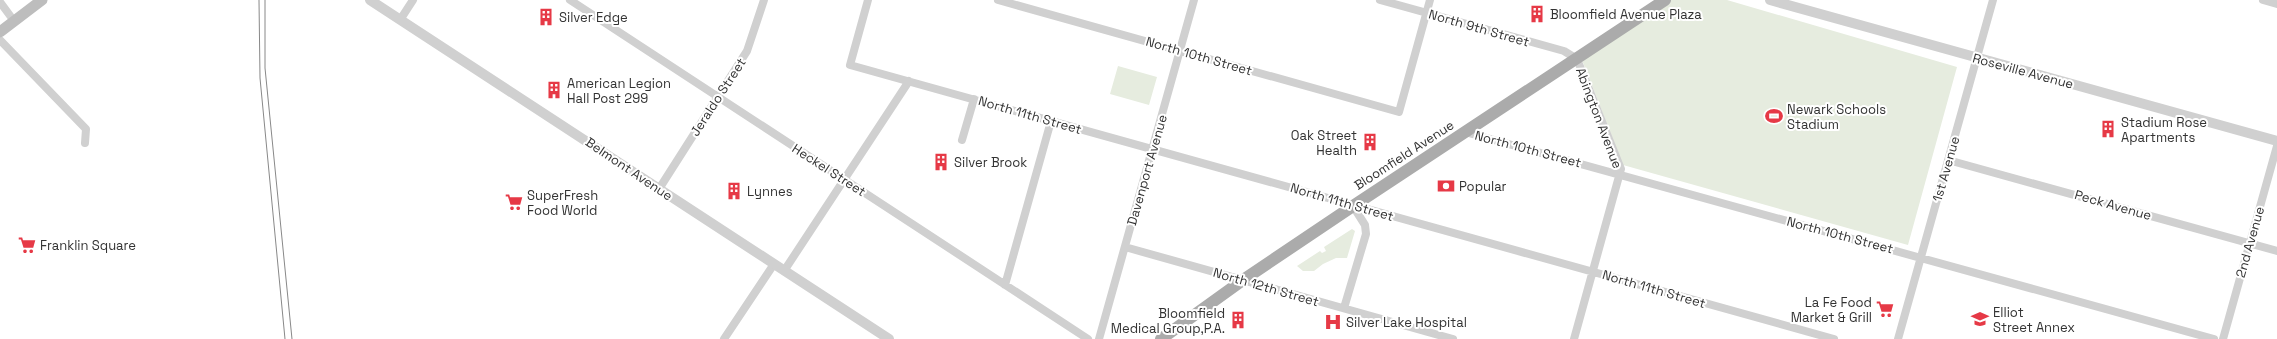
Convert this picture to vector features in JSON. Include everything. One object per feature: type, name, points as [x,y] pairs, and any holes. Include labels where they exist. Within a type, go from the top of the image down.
[{"type":"main road","points":[[0,32],[42,0]]},
{"type":"main road","name":"Bloomfield Avenue","points":[[1161,339],[1243,280],[1352,206],[1665,0]]},
{"type":"street","name":"Belmont Avenue","points":[[370,0],[888,339]]},
{"type":"street","points":[[400,20],[413,0]]},
{"type":"street","name":"Heckel Street","points":[[570,0],[1088,339]]},
{"type":"street","name":"Jeraldo Street","points":[[659,189],[747,51],[764,0]]},
{"type":"street","name":"North 11th Street","points":[[868,0],[850,65],[1834,339]]},
{"type":"street","name":"North 10th Street","points":[[998,0],[1399,112],[1427,13]]},
{"type":"street","name":"Davenport Avenue","points":[[1099,339],[1194,0]]},
{"type":"street","name":"North 9th Street","points":[[1380,0],[1564,52],[1577,59]]},
{"type":"street","points":[[1427,13],[1430,0]]},
{"type":"street","name":"Roseville Avenue","points":[[1770,0],[2277,141]]},
{"type":"street","name":"1st Avenue","points":[[1898,339],[1993,0]]},
{"type":"street","points":[[2263,0],[2277,4]]},
{"type":"street","points":[[0,2],[14,21]]},
{"type":"street","points":[[0,40],[86,129],[85,143]]},
{"type":"street","name":"Abington Avenue","points":[[1574,339],[1620,175],[1619,163],[1577,59]]},
{"type":"street","points":[[784,271],[909,81]]},
{"type":"street","points":[[962,140],[974,100]]},
{"type":"street","points":[[1005,285],[1051,121]]},
{"type":"street","name":"North 10th Street","points":[[1465,132],[2214,339]]},
{"type":"street","name":"2nd Avenue","points":[[2223,339],[2277,146]]},
{"type":"street","name":"Peck Avenue","points":[[1948,160],[2277,251]]},
{"type":"street","points":[[1344,308],[1366,234],[1365,225],[1352,206]]},
{"type":"street","name":"North 12th Street","points":[[1125,246],[1453,339]]},
{"type":"street","points":[[724,339],[774,264]]},
{"type":"shaded area","name":"Newark Schools Stadium","points":[[1667,0],[1727,0],[1957,67],[1908,245],[1623,165],[1582,60]]},
{"type":"shaded area","points":[[1118,66],[1157,77],[1149,105],[1110,94]]},
{"type":"shaded area","points":[[1352,229],[1355,231],[1347,258],[1336,258],[1323,264],[1314,271],[1303,271],[1297,266],[1320,251],[1322,253],[1326,251],[1324,247]]},
{"type":"tram line","points":[[259,0],[260,78],[285,339]]},
{"type":"tram line","points":[[265,0],[265,68],[292,339]]},
{"type":"place","name":"Bloomfield Avenue Plaza","points":[[1537,14]]},
{"type":"place","name":"Silver Edge","points":[[546,17]]},
{"type":"place","name":"American Legion Hall Post 299","points":[[554,90]]},
{"type":"place","name":"Newark Schools Stadium","points":[[1774,116]]},
{"type":"place","name":"Stadium Rose Apartments","points":[[2108,129]]},
{"type":"place","name":"Oak Street Health","points":[[1370,142]]},
{"type":"place","name":"Silver Brook","points":[[941,162]]},
{"type":"place","name":"Popular","points":[[1446,186]]},
{"type":"place","name":"Lynnes","points":[[734,191]]},
{"type":"place","name":"SuperFresh Food World","points":[[514,202]]},
{"type":"place","name":"Franklin Square","points":[[27,245]]},
{"type":"place","name":"La Fe Food Market & Grill","points":[[1885,309]]},
{"type":"place","name":"Elliot Street Annex","points":[[1980,319]]},
{"type":"place","name":"Bloomfield Medical Group,P.A.","points":[[1238,320]]},
{"type":"place","name":"Silver Lake Hospital","points":[[1333,322]]}]
